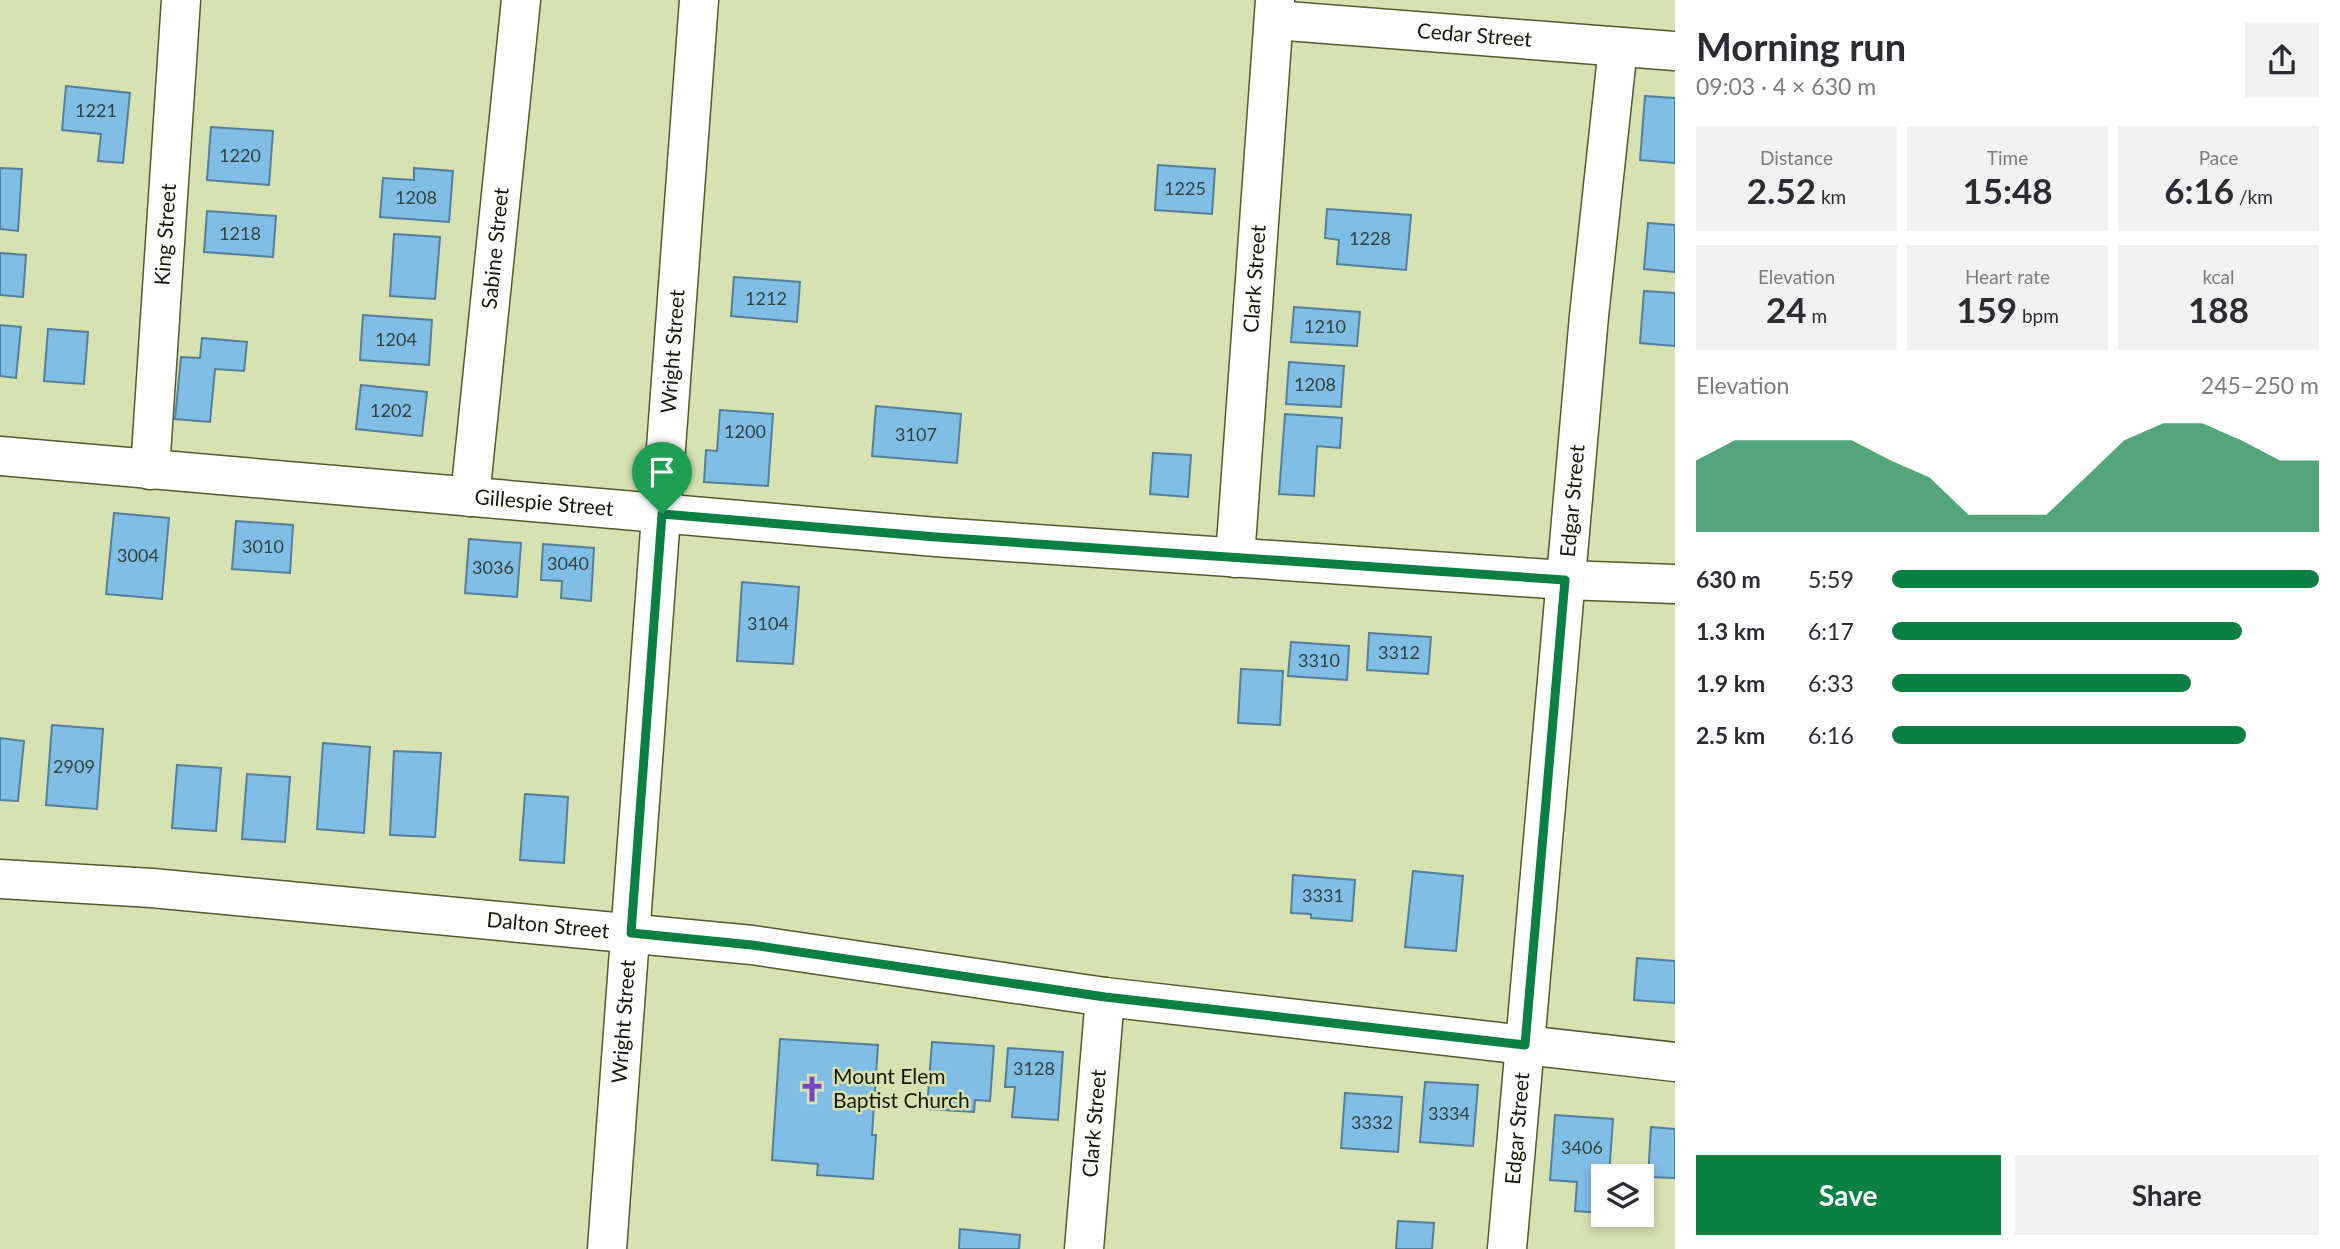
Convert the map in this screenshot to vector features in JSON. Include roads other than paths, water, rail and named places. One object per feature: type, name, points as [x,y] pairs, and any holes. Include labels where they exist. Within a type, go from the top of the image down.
[{"type":"street","name":"King Street","points":[[150,470],[181,0]]},
{"type":"street","name":"Sabine Street","points":[[470,497],[521,0]]},
{"type":"street","name":"Wright Street","points":[[607,1249],[699,0]]},
{"type":"street","name":"Cedar Street","points":[[1274,10],[1675,51]]},
{"type":"street","name":"Clark Street","points":[[1235,558],[1274,10]]},
{"type":"street","name":"Edgar Street","points":[[1507,1249],[1588,316],[1618,47]]},
{"type":"street","name":"Gillespie Street","points":[[0,456],[662,514],[1235,558],[1565,580],[1675,584]]},
{"type":"street","name":"Dalton Street","points":[[0,879],[152,888],[752,945],[1105,997],[1675,1062]]},
{"type":"street","name":"Clark Street","points":[[1084,1249],[1105,997]]},
{"type":"place","name":"Mount Elem Baptist Church","points":[[812,1089]]}]
